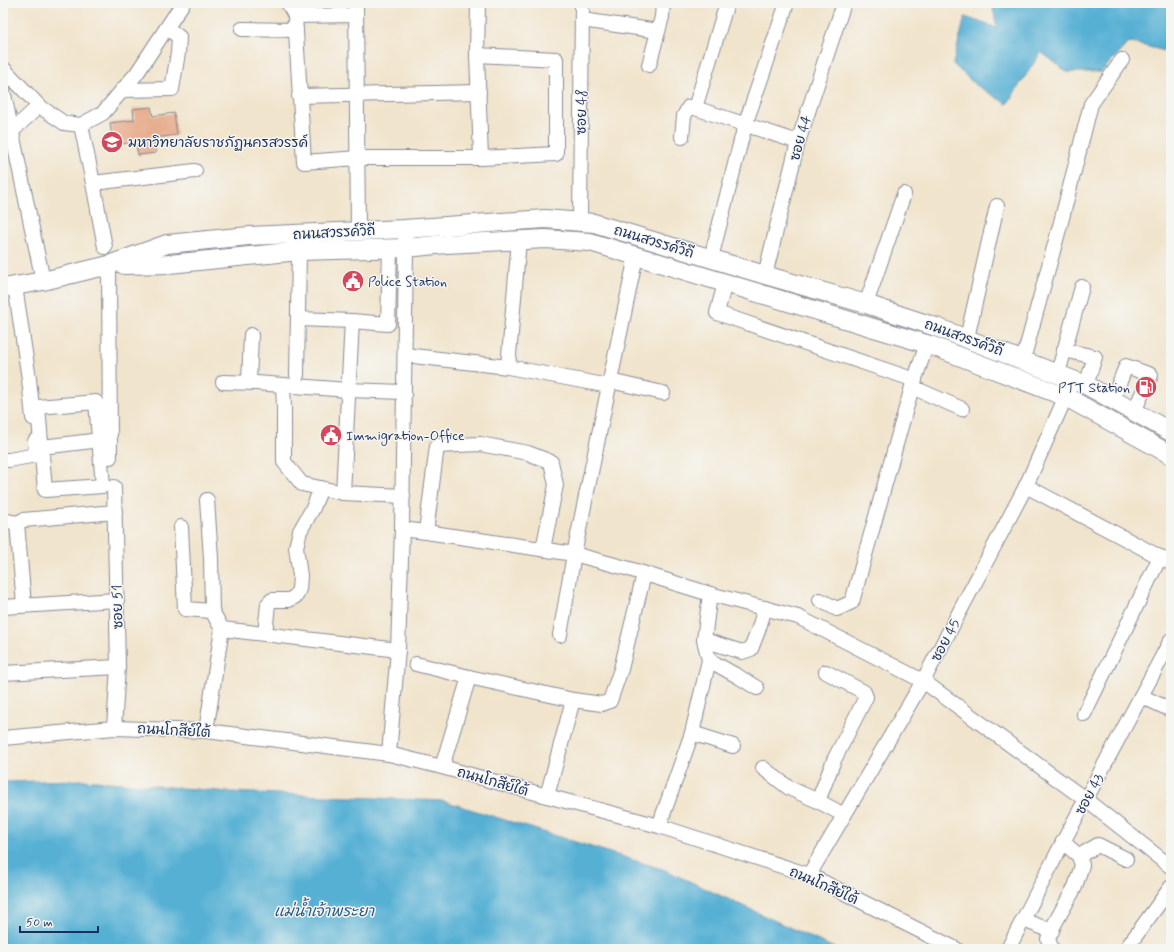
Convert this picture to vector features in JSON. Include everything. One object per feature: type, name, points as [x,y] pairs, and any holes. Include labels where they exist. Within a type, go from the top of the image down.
[{"type":"main road","name":"ถนนสวรรค์วิถี","points":[[9,287],[43,281],[109,265],[167,244],[249,236],[404,229],[545,219],[594,223],[936,326],[1073,379],[1171,430]]},
{"type":"main road","name":"ถนนสวรรค์วิถี","points":[[109,265],[169,264],[299,251],[398,248],[545,238],[590,242],[927,344],[1066,397],[1171,455]]},
{"type":"street","points":[[3,68],[39,106],[64,123],[81,125],[103,112],[137,73],[183,3]]},
{"type":"street","points":[[288,3],[295,23],[304,162],[358,158],[481,158],[556,154],[556,59],[478,55]]},
{"type":"street","points":[[478,3],[481,158]]},
{"type":"street","name":"ซอย 48","points":[[580,222],[582,3]]},
{"type":"street","points":[[649,65],[662,17],[663,3]]},
{"type":"street","points":[[695,108],[728,3]]},
{"type":"street","points":[[711,258],[745,125],[787,3]]},
{"type":"street","name":"ซอย 44","points":[[765,274],[798,142],[844,3]]},
{"type":"street","points":[[242,29],[295,23],[356,9],[358,231]]},
{"type":"street","points":[[582,20],[658,32]]},
{"type":"street","points":[[122,90],[172,89],[178,54],[179,37],[167,28]]},
{"type":"street","points":[[1023,360],[1062,222],[1091,104],[1122,60]]},
{"type":"street","points":[[3,90],[43,281]]},
{"type":"street","points":[[299,96],[479,92]]},
{"type":"street","points":[[12,132],[39,106]]},
{"type":"street","points":[[682,137],[684,116],[689,107],[798,142]]},
{"type":"street","points":[[81,125],[105,247]]},
{"type":"street","points":[[93,183],[195,171]]},
{"type":"street","points":[[866,304],[904,194]]},
{"type":"street","points":[[967,338],[997,206]]},
{"type":"street","points":[[298,319],[388,324],[398,248],[404,229]]},
{"type":"street","points":[[508,367],[519,240]]},
{"type":"street","points":[[389,754],[398,650],[403,496],[405,355],[398,248]]},
{"type":"street","points":[[297,375],[299,251]]},
{"type":"street","points":[[560,635],[574,554],[636,256]]},
{"type":"street","points":[[9,287],[29,379],[45,490],[103,486],[109,265]]},
{"type":"street","points":[[725,283],[717,313],[913,384],[962,409]]},
{"type":"street","points":[[1064,350],[1095,357],[1073,379],[1064,350],[1082,287]]},
{"type":"street","points":[[343,493],[352,321]]},
{"type":"street","points":[[249,382],[251,335]]},
{"type":"street","points":[[820,600],[837,609],[852,602],[913,384],[927,344]]},
{"type":"street","points":[[405,355],[508,367],[663,393]]},
{"type":"street","points":[[1113,399],[1126,366],[1151,374],[1134,411]]},
{"type":"street","name":"ซอย 45","points":[[809,875],[923,681],[1026,486],[1073,379]]},
{"type":"street","points":[[223,382],[249,382],[348,390],[404,392]]},
{"type":"street","points":[[283,385],[284,462],[302,484],[343,493],[403,496]]},
{"type":"street","points":[[39,451],[38,407],[96,402],[110,457]]},
{"type":"street","points":[[3,460],[9,460],[39,451],[105,440]]},
{"type":"street","points":[[426,532],[437,446],[480,444],[528,454],[551,462],[556,485],[543,549]]},
{"type":"street","points":[[1026,486],[1166,560],[1084,714]]},
{"type":"street","name":"ซอย 51","points":[[114,487],[118,667],[114,728]]},
{"type":"street","points":[[265,634],[268,604],[272,600],[289,600],[296,596],[299,589],[300,576],[296,547],[300,531],[314,508],[321,488]]},
{"type":"street","points":[[206,731],[222,629],[212,611],[211,558],[207,500]]},
{"type":"street","points":[[3,521],[17,523],[23,520],[115,512]]},
{"type":"street","points":[[17,523],[24,605]]},
{"type":"street","points":[[182,527],[185,609],[212,611]]},
{"type":"street","points":[[402,529],[574,554],[626,568],[710,594],[798,617],[923,681],[1086,800],[1171,867]]},
{"type":"street","points":[[416,664],[573,700],[602,704],[610,701],[621,669],[644,574]]},
{"type":"street","points":[[659,826],[692,733],[709,660],[704,640],[710,594]]},
{"type":"street","points":[[3,607],[117,600]]},
{"type":"street","points":[[704,640],[742,652],[752,649],[765,608]]},
{"type":"street","points":[[222,629],[398,650]]},
{"type":"street","name":"ซอย 43","points":[[1008,949],[1063,842],[1171,640]]},
{"type":"street","points":[[709,660],[739,676],[756,688]]},
{"type":"street","points":[[3,673],[118,667]]},
{"type":"street","points":[[818,801],[834,760],[866,697],[864,692],[826,672]]},
{"type":"street","points":[[442,766],[469,677]]},
{"type":"street","points":[[1141,696],[1171,710]]},
{"type":"street","points":[[548,796],[573,700]]},
{"type":"street","name":"ถนนโกสีย์ใต้","points":[[3,738],[114,728],[206,731],[389,754],[442,766],[659,826],[809,875],[956,949]]},
{"type":"street","points":[[692,733],[733,746]]},
{"type":"street","points":[[763,768],[789,788],[844,815]]},
{"type":"street","points":[[1052,949],[1048,940],[1055,923],[1075,887],[1082,865],[1080,856],[1063,842]]},
{"type":"street","points":[[1080,856],[1098,845],[1126,859]]},
{"type":"street","points":[[1126,949],[1171,886]]},
{"type":"street","points":[[1023,920],[1052,931]]},
{"type":"water","points":[[992,3],[1171,3],[1171,49],[1169,52],[1129,42],[1101,72],[1067,72],[1041,52],[1007,104],[976,85],[953,64],[965,17],[997,28]]},
{"type":"water","name":"แม่น้ำเจ้าพระยา","points":[[83,780],[230,792],[444,801],[665,870],[836,949],[3,949],[3,782]]},
{"type":"building","points":[[151,107],[153,116],[174,113],[177,135],[154,138],[156,153],[138,155],[136,142],[113,145],[110,123],[134,120],[133,109]]},
{"type":"place","name":"มหาวิทยาลัยราชภัฏนครสวรรค์","points":[[112,142]]},
{"type":"place","name":"Police Station","points":[[353,281]]},
{"type":"place","name":"PTT Station","points":[[1146,387]]},
{"type":"place","name":"Immigration-Office","points":[[331,435]]}]
